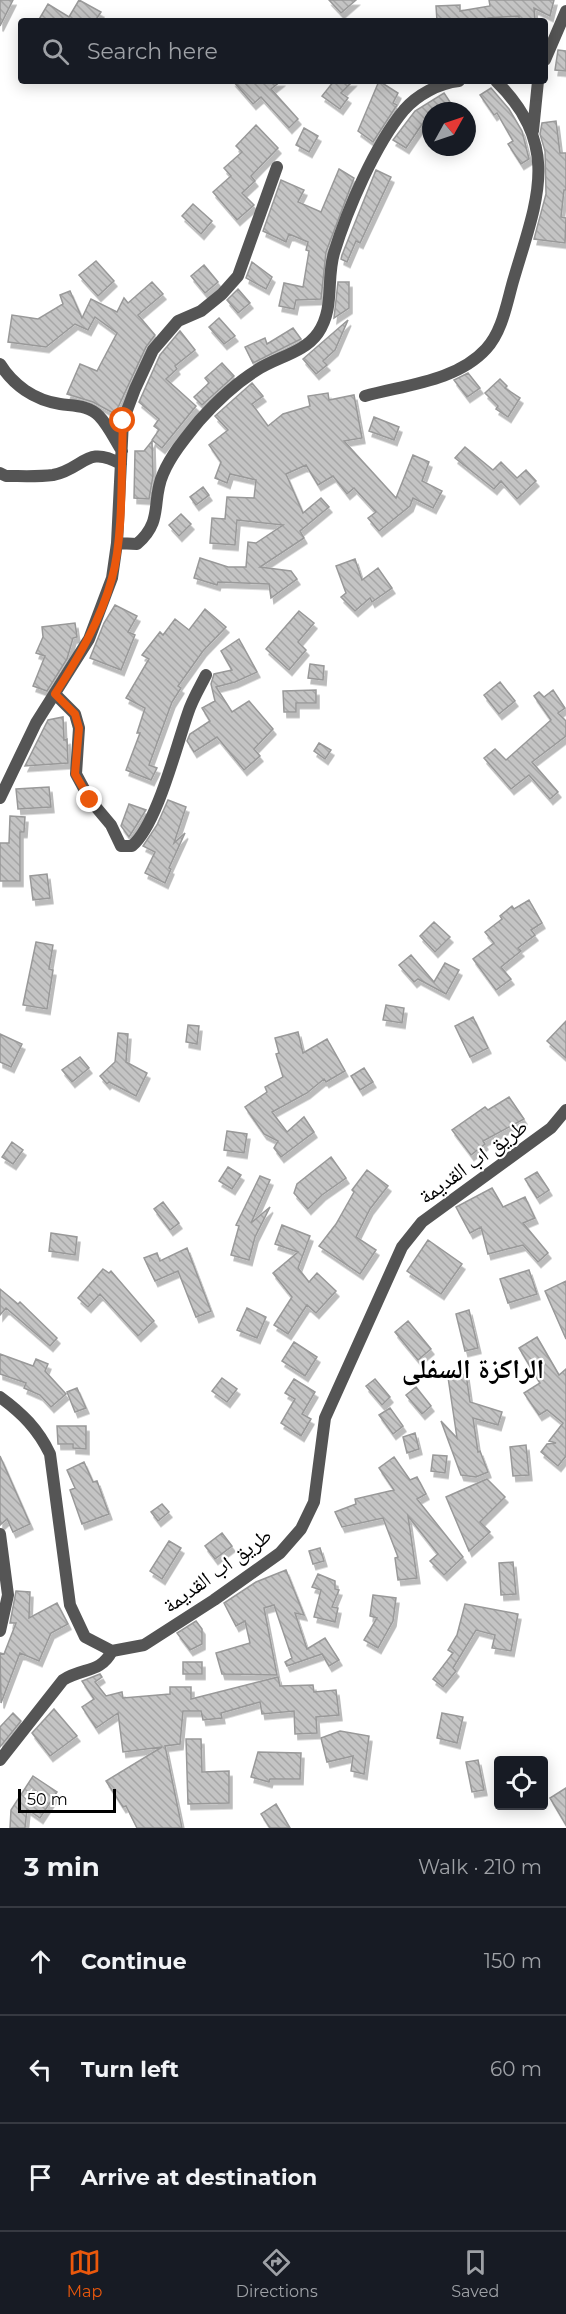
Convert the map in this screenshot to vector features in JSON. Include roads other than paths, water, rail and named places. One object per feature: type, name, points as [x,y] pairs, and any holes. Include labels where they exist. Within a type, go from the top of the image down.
[{"type":"street","points":[[548,53],[566,10]]},
{"type":"street","points":[[117,543],[137,544],[149,534],[156,518],[162,476],[178,449],[200,420],[257,370],[307,346],[319,331],[329,308],[333,255],[373,161],[405,109],[429,90],[449,84]]},
{"type":"street","points":[[499,84],[508,93],[533,131]]},
{"type":"street","points":[[365,396],[457,372],[486,349],[499,329],[534,209],[541,171],[533,131],[538,84]]},
{"type":"street","points":[[0,798],[36,723],[89,639],[112,578],[117,543],[123,421],[153,350],[178,321],[201,311],[222,294],[238,276],[276,167]]},
{"type":"street","points":[[0,364],[11,382],[32,394],[58,404],[78,405],[98,414],[121,457]]},
{"type":"street","points":[[0,473],[6,476],[55,475],[96,454],[121,457]]},
{"type":"street","points":[[55,694],[75,714],[79,728],[75,774],[90,800],[111,825],[121,846],[132,846],[142,837],[173,760],[188,710],[206,675]]},
{"type":"street","name":"طريق اب القديمة","points":[[112,1651],[144,1645],[280,1552],[301,1530],[314,1502],[325,1418],[402,1247],[422,1222],[550,1128],[566,1110]]},
{"type":"street","points":[[0,1397],[29,1421],[41,1436],[50,1454],[70,1605],[85,1637],[112,1651],[107,1662],[94,1669],[76,1671],[63,1680],[0,1760]]},
{"type":"street","points":[[0,1534],[8,1595],[0,1630]]},
{"type":"district","name":"الراكزة السفلى","points":[[473,1368]]}]
